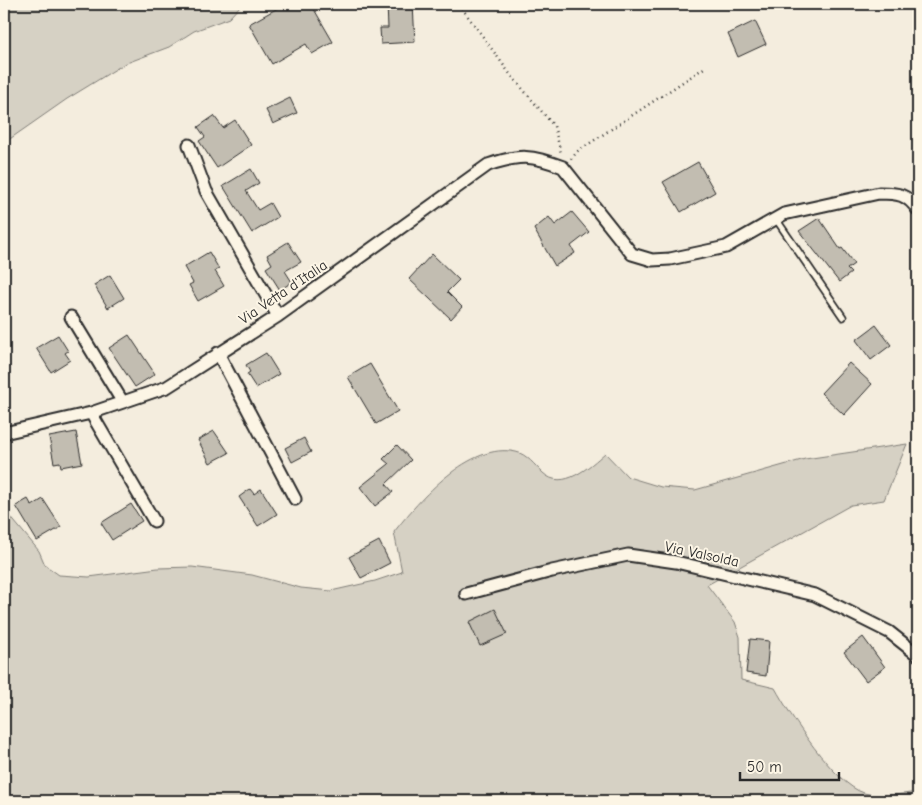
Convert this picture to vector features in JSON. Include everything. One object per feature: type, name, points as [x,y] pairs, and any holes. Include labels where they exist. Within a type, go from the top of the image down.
[{"type":"street","points":[[190,145],[206,191],[278,316]]},
{"type":"street","name":"Via Vetta d'Italia","points":[[4,434],[91,413],[167,387],[278,316],[488,165],[514,156],[547,161],[563,167]]},
{"type":"street","points":[[563,167],[632,254],[652,260],[670,259],[726,247],[784,214],[879,193],[894,193],[910,199],[918,210]]},
{"type":"street","points":[[71,317],[122,401]]},
{"type":"street","points":[[218,353],[295,499]]},
{"type":"street","points":[[91,413],[154,521]]},
{"type":"street","name":"Via Valsolda","points":[[466,594],[552,571],[628,555],[676,562],[815,595],[889,632],[918,655]]},
{"type":"lane","points":[[776,219],[843,318]]},
{"type":"path","points":[[459,4],[510,74],[554,126],[559,138],[563,167]]},
{"type":"path","points":[[563,167],[578,151],[704,68]]},
{"type":"shaded area","points":[[4,4],[242,4],[229,18],[194,31],[169,47],[124,64],[67,99],[4,143]]},
{"type":"shaded area","points":[[907,444],[884,500],[851,505],[707,585],[735,622],[740,637],[741,680],[775,688],[791,715],[814,747],[840,777],[852,787],[864,793],[877,795],[918,792],[918,801],[4,801],[4,509],[39,551],[45,565],[59,575],[89,577],[158,568],[192,567],[252,575],[301,588],[331,591],[375,581],[402,572],[394,532],[431,490],[464,464],[481,455],[499,451],[520,453],[543,473],[559,480],[576,475],[605,453],[628,477],[661,487],[695,490],[805,459]]},
{"type":"building","points":[[285,4],[311,4],[333,42],[312,54],[306,44],[272,64],[249,24]]},
{"type":"building","points":[[387,4],[413,4],[415,42],[381,44],[380,28],[388,28]]},
{"type":"building","points":[[755,21],[766,44],[738,57],[728,34]]},
{"type":"building","points":[[290,98],[297,113],[273,124],[266,110]]},
{"type":"building","points":[[214,116],[223,128],[235,120],[251,145],[217,168],[199,141],[205,137],[198,127]]},
{"type":"building","points":[[698,162],[715,192],[681,212],[663,182]]},
{"type":"building","points":[[251,169],[259,183],[246,191],[258,210],[270,203],[278,217],[252,233],[223,186]]},
{"type":"building","points":[[572,212],[589,232],[571,246],[575,253],[555,266],[534,229],[549,217],[555,225]]},
{"type":"building","points":[[819,218],[840,249],[842,248],[854,264],[847,269],[851,273],[839,282],[799,231]]},
{"type":"building","points":[[288,242],[301,262],[285,271],[292,282],[280,290],[266,268],[272,264],[267,255]]},
{"type":"building","points":[[209,252],[219,269],[215,271],[224,286],[198,301],[189,285],[193,283],[184,267]]},
{"type":"building","points":[[432,254],[459,280],[447,292],[462,307],[451,319],[409,279]]},
{"type":"building","points":[[110,275],[124,298],[108,308],[94,285]]},
{"type":"building","points":[[876,325],[891,345],[871,360],[856,340]]},
{"type":"building","points":[[58,335],[68,351],[65,353],[70,360],[51,372],[36,348]]},
{"type":"building","points":[[129,335],[155,374],[135,387],[109,348]]},
{"type":"building","points":[[266,353],[279,374],[256,388],[247,374],[250,372],[246,365]]},
{"type":"building","points":[[849,363],[872,384],[844,415],[821,393]]},
{"type":"building","points":[[370,364],[398,411],[376,424],[348,377]]},
{"type":"building","points":[[214,431],[229,453],[210,463],[198,440]]},
{"type":"building","points":[[76,432],[82,463],[61,467],[60,462],[54,463],[49,437]]},
{"type":"building","points":[[304,438],[311,452],[292,462],[285,448]]},
{"type":"building","points":[[397,445],[411,460],[386,484],[393,492],[375,506],[360,487],[389,464],[383,459]]},
{"type":"building","points":[[250,489],[254,494],[261,489],[277,514],[258,526],[239,497]]},
{"type":"building","points":[[28,499],[32,506],[43,499],[61,527],[37,541],[16,506]]},
{"type":"building","points":[[131,504],[142,521],[112,540],[101,523]]},
{"type":"building","points":[[379,541],[390,563],[361,578],[349,557]]},
{"type":"building","points":[[495,609],[507,634],[480,646],[469,622]]},
{"type":"building","points":[[863,637],[885,667],[866,681],[844,652]]},
{"type":"building","points":[[750,639],[769,641],[766,676],[746,673]]}]
